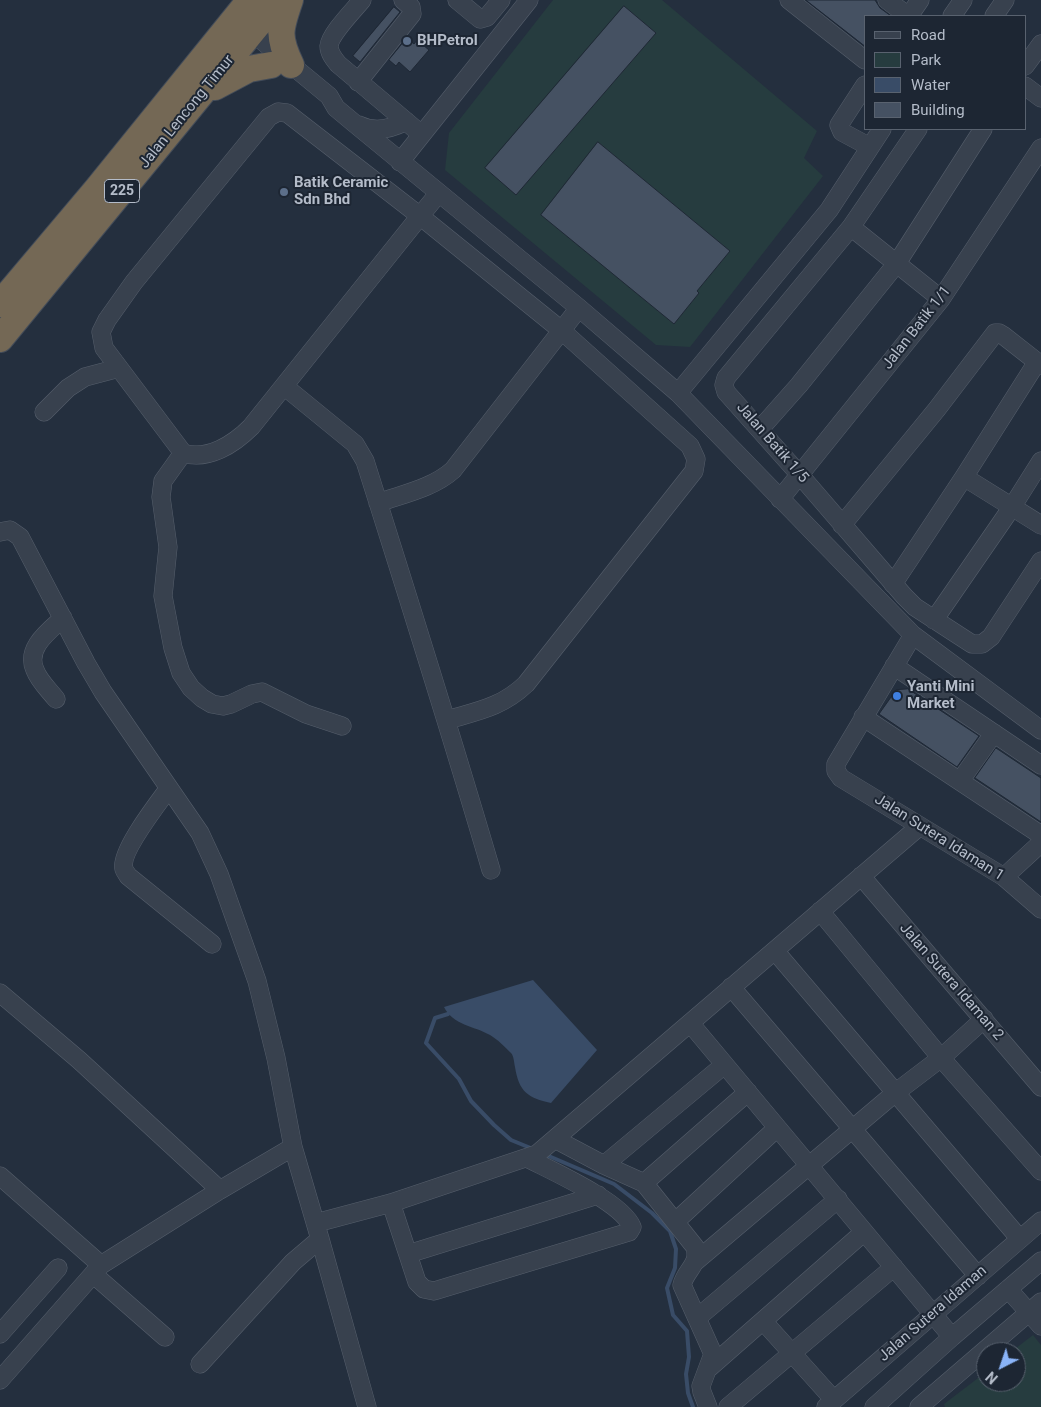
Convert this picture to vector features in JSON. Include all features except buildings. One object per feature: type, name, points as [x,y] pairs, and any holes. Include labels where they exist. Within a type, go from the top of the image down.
[{"type":"highway","name":"Jalan Lencong Timur","points":[[0,304],[97,189],[242,25],[278,0]]},
{"type":"highway","points":[[202,93],[248,69],[281,65],[282,46],[280,37],[290,0]]},
{"type":"highway","name":"Jalan Lencong Timur","points":[[0,340],[202,93],[242,25]]},
{"type":"street","points":[[362,0],[332,36],[329,47],[332,56],[358,82],[421,134]]},
{"type":"street","points":[[358,82],[411,16],[413,10],[403,0]]},
{"type":"street","points":[[457,0],[480,19],[487,17],[501,0]]},
{"type":"street","points":[[789,0],[864,59]]},
{"type":"street","points":[[887,0],[907,15]]},
{"type":"street","points":[[909,15],[920,0]]},
{"type":"street","points":[[953,15],[963,0]]},
{"type":"street","points":[[995,15],[1005,0]]},
{"type":"street","points":[[400,162],[526,1]]},
{"type":"street","points":[[242,25],[281,65],[329,96],[336,108],[438,194],[579,308],[678,393],[913,635],[1041,730]]},
{"type":"street","points":[[1026,65],[1041,44]]},
{"type":"street","points":[[864,87],[840,125],[842,132],[870,148]]},
{"type":"street","points":[[1026,87],[1041,98]]},
{"type":"street","points":[[438,194],[420,216],[251,427],[238,440],[213,452],[202,455],[183,453],[104,348],[101,332],[107,320],[134,282],[269,117],[278,112],[287,113],[420,216],[561,330],[690,446],[696,459],[694,471],[526,684],[513,696],[500,704],[447,720]]},
{"type":"street","points":[[354,123],[382,130],[406,121]]},
{"type":"street","points":[[678,393],[829,210],[881,130]]},
{"type":"street","name":"Jalan Batik 1/5","points":[[917,130],[851,227],[726,378],[724,386],[726,392],[915,607],[972,644],[982,644],[991,637],[1041,561]]},
{"type":"street","points":[[760,429],[799,385],[897,263],[983,130]]},
{"type":"street","name":"Jalan Batik 1/1","points":[[780,499],[941,299],[1041,148]]},
{"type":"street","points":[[851,227],[941,299]]},
{"type":"street","points":[[378,502],[434,483],[444,478],[453,470],[579,308]]},
{"type":"street","points":[[842,525],[937,410],[988,339],[995,333],[1004,336],[1039,364],[893,584]]},
{"type":"street","points":[[44,412],[68,388],[85,377],[119,368]]},
{"type":"street","points":[[284,386],[355,444],[365,460],[412,616],[447,720],[490,870]]},
{"type":"street","points":[[183,453],[163,481],[161,497],[168,547],[163,596],[173,648],[181,673],[191,688],[212,704],[223,706],[262,692],[306,714],[342,726]]},
{"type":"street","points":[[934,620],[1012,507],[1041,461]]},
{"type":"street","points":[[964,477],[1041,525]]},
{"type":"street","points":[[0,532],[10,530],[20,537],[103,692],[200,834],[219,874],[257,981],[276,1058],[293,1147],[367,1407]]},
{"type":"street","points":[[56,699],[34,669],[33,654],[40,641],[63,618]]},
{"type":"street","points":[[913,635],[863,717],[1041,835]]},
{"type":"street","points":[[894,666],[1041,765]]},
{"type":"street","name":"Jalan Sutera Idaman 1","points":[[863,717],[836,764],[836,771],[841,778],[1004,877],[1041,909]]},
{"type":"street","points":[[960,781],[994,734]]},
{"type":"street","points":[[169,788],[135,836],[124,859],[124,869],[128,876],[212,944]]},
{"type":"street","points":[[200,1364],[293,1262],[318,1231],[391,1202],[541,1150],[920,826]]},
{"type":"street","points":[[1004,877],[1041,843]]},
{"type":"street","name":"Jalan Sutera Idaman 2","points":[[861,876],[1041,1087]]},
{"type":"street","points":[[820,911],[941,1058],[1041,1172]]},
{"type":"street","points":[[775,950],[1020,1239]]},
{"type":"street","points":[[731,987],[978,1276]]},
{"type":"street","points":[[0,993],[78,1060],[220,1190]]},
{"type":"street","points":[[708,1407],[701,1386],[713,1354],[682,1285],[683,1279],[695,1262],[895,1093],[941,1058],[984,1020]]},
{"type":"street","points":[[690,1023],[952,1337]]},
{"type":"street","points":[[604,1165],[724,1065]]},
{"type":"street","points":[[644,1183],[748,1092]]},
{"type":"street","points":[[675,1222],[777,1128]]},
{"type":"street","points":[[0,1380],[97,1270],[220,1190],[293,1147]]},
{"type":"street","points":[[541,1150],[604,1165],[644,1183],[695,1248],[697,1255],[695,1262]]},
{"type":"street","points":[[391,1202],[417,1282],[424,1289],[434,1291],[629,1232],[632,1227],[629,1221],[541,1150]]},
{"type":"street","points":[[0,1176],[164,1337]]},
{"type":"street","points":[[408,1254],[598,1195]]},
{"type":"street","points":[[696,1318],[838,1199]]},
{"type":"street","name":"Jalan Sutera Idaman","points":[[830,1404],[1041,1221]]},
{"type":"street","points":[[708,1369],[864,1232]]},
{"type":"street","points":[[874,1407],[1041,1261]]},
{"type":"street","points":[[728,1407],[894,1267]]},
{"type":"street","points":[[0,1334],[58,1268]]},
{"type":"street","points":[[1008,1289],[1035,1307],[1041,1326]]},
{"type":"street","points":[[924,1405],[1035,1307]]},
{"type":"street","points":[[763,1321],[792,1353],[830,1404]]},
{"type":"green space","points":[[553,0],[662,0],[817,131],[804,158],[823,176],[690,347],[656,345],[445,170],[449,133]]},
{"type":"green space","points":[[1033,1335],[1041,1345],[1041,1407],[945,1407],[944,1404],[976,1380],[976,1392],[1026,1392],[1026,1342],[1024,1342]]},
{"type":"water","points":[[533,980],[597,1050],[551,1103],[536,1099],[522,1088],[517,1076],[513,1056],[501,1043],[490,1035],[453,1018],[444,1007]]},
{"type":"waterway","points":[[448,1014],[435,1018],[426,1043],[459,1079],[471,1101],[494,1125],[511,1140],[533,1149]]},
{"type":"waterway","points":[[544,1154],[614,1184],[652,1213],[670,1231],[676,1249],[675,1268],[667,1288],[673,1315],[687,1331],[689,1357],[686,1374],[688,1393],[693,1407]]},
{"type":"place","name":"BHPetrol","points":[[407,41]]},
{"type":"place","name":"Batik Ceramic Sdn Bhd","points":[[284,192]]},
{"type":"place","name":"Yanti Mini Market","points":[[897,696]]}]
